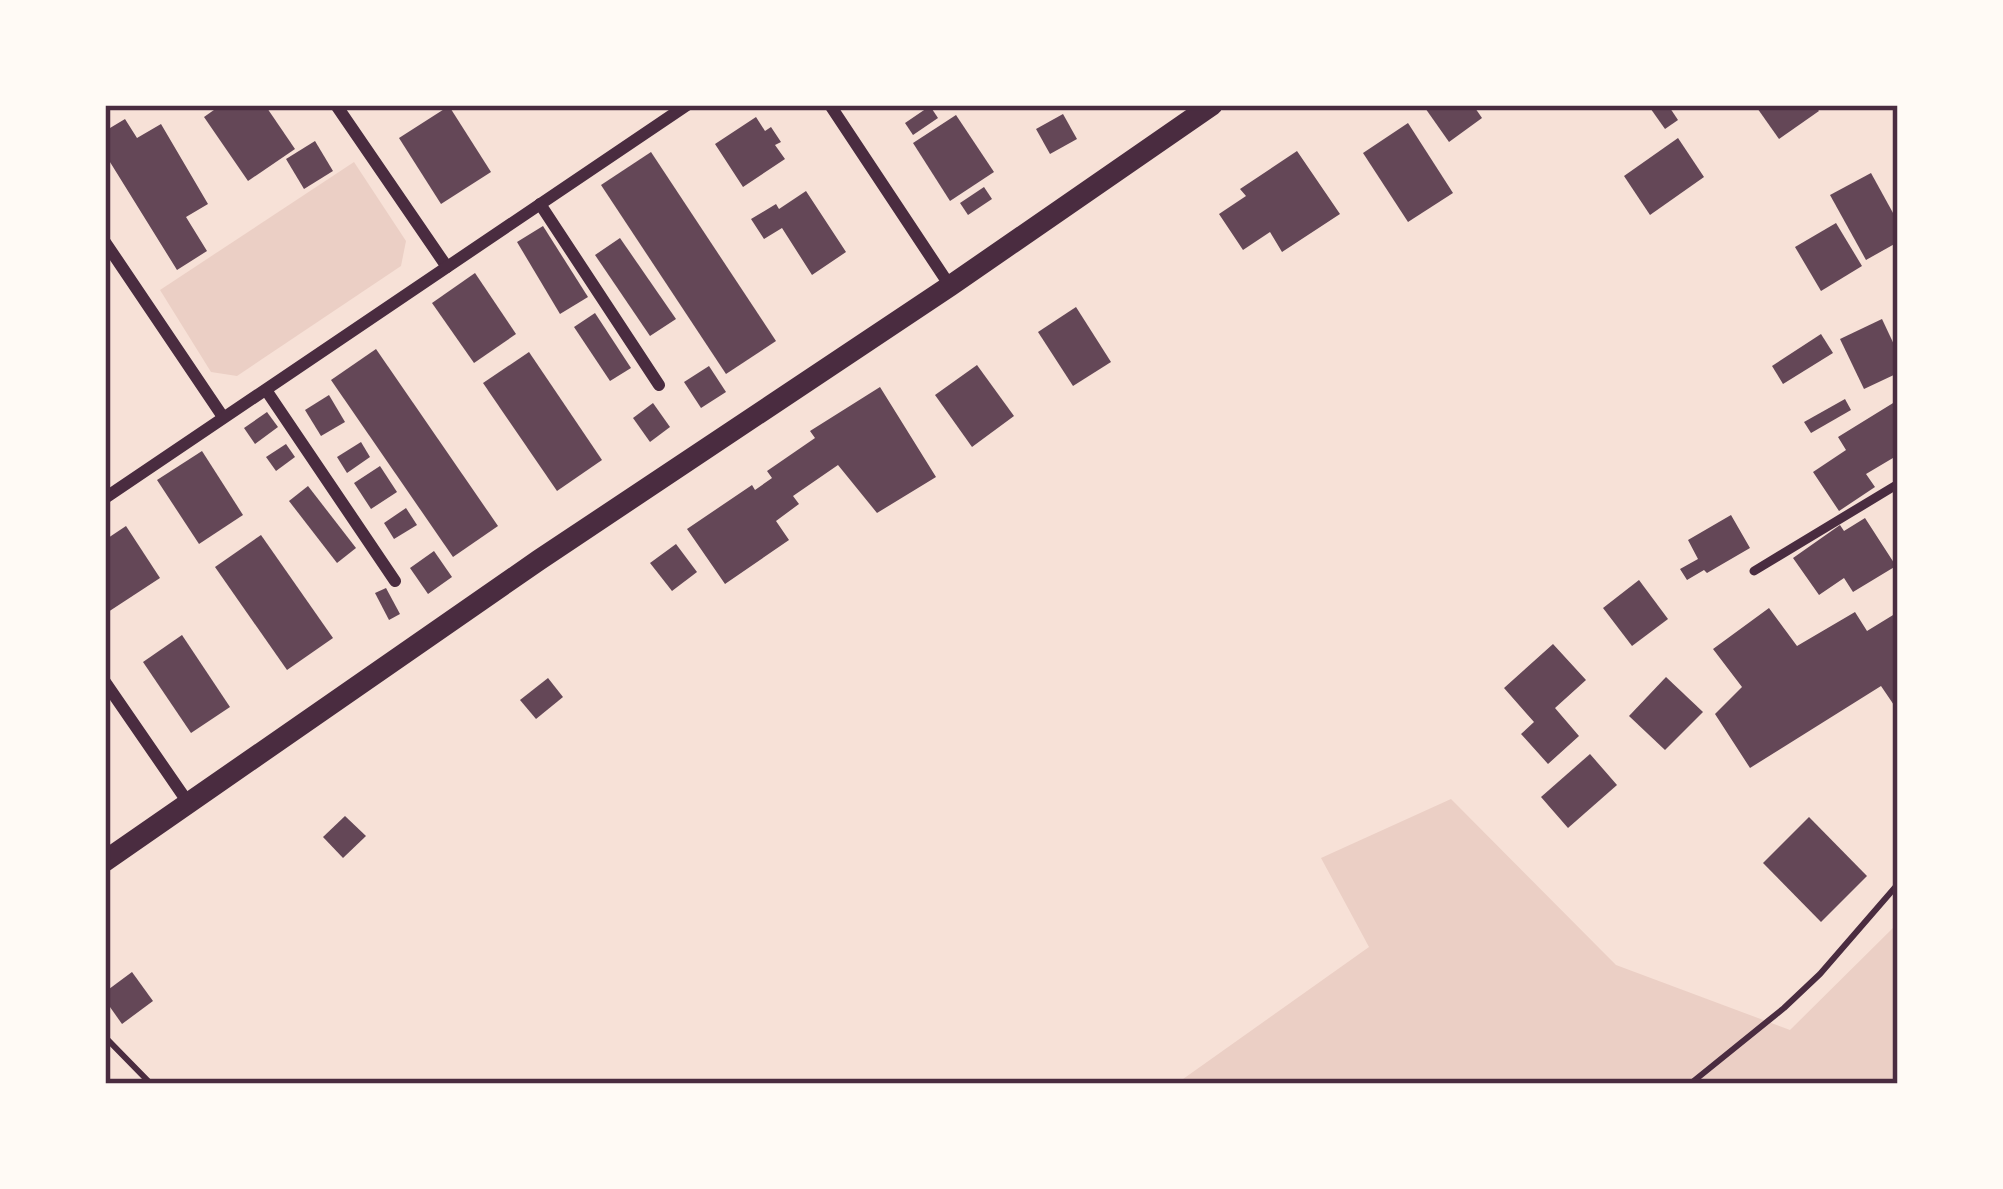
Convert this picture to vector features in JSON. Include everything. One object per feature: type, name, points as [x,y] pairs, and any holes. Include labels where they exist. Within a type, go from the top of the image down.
[{"type":"street","points":[[336,105],[447,267]]},
{"type":"street","points":[[659,105],[668,118]]},
{"type":"street","points":[[105,498],[687,105]]},
{"type":"street","points":[[830,105],[950,286]]},
{"type":"street","points":[[105,861],[539,560],[1212,105]]},
{"type":"street","points":[[540,205],[659,385]]},
{"type":"street","points":[[105,242],[223,417]]},
{"type":"street","points":[[266,390],[395,581]]},
{"type":"street","points":[[105,682],[189,804]]},
{"type":"lane","points":[[1754,571],[1898,484]]},
{"type":"path","points":[[1690,1084],[1796,997],[1898,884]]},
{"type":"path","points":[[105,1036],[151,1084]]},
{"type":"shaded area","points":[[354,162],[406,241],[401,266],[237,376],[211,372],[160,290]]},
{"type":"shaded area","points":[[1451,799],[1616,965],[1790,1030],[1898,923],[1898,1084],[1176,1084],[1369,947],[1321,858]]},
{"type":"building","points":[[221,105],[265,105],[295,149],[248,181],[204,117]]},
{"type":"building","points":[[1423,105],[1473,105],[1482,118],[1449,142]]},
{"type":"building","points":[[1648,105],[1668,105],[1678,120],[1665,129]]},
{"type":"building","points":[[1755,105],[1814,105],[1819,111],[1779,139]]},
{"type":"building","points":[[449,106],[491,172],[441,204],[399,138]]},
{"type":"building","points":[[930,106],[938,118],[913,135],[905,123]]},
{"type":"building","points":[[1063,114],[1077,139],[1050,154],[1036,129]]},
{"type":"building","points":[[956,115],[994,172],[950,201],[913,143]]},
{"type":"building","points":[[756,117],[765,131],[771,127],[785,159],[743,187],[715,144]]},
{"type":"building","points":[[125,119],[137,138],[161,124],[208,204],[186,217],[207,251],[177,270],[105,154],[105,131]]},
{"type":"building","points":[[1408,123],[1453,193],[1408,222],[1363,153]]},
{"type":"building","points":[[1678,138],[1704,177],[1650,215],[1624,176]]},
{"type":"building","points":[[315,141],[333,171],[304,189],[286,159]]},
{"type":"building","points":[[1297,151],[1340,214],[1282,252],[1270,232],[1243,250],[1219,214],[1246,196],[1240,189]]},
{"type":"building","points":[[651,152],[776,341],[726,374],[601,185]]},
{"type":"building","points":[[1871,173],[1898,222],[1898,242],[1866,260],[1830,195]]},
{"type":"building","points":[[984,187],[992,199],[968,215],[960,203]]},
{"type":"building","points":[[806,191],[846,252],[812,275],[782,228],[764,239],[751,219],[776,204],[779,209]]},
{"type":"building","points":[[1836,223],[1862,266],[1821,291],[1795,247]]},
{"type":"building","points":[[543,226],[588,297],[560,314],[517,242]]},
{"type":"building","points":[[620,238],[676,319],[650,336],[595,255]]},
{"type":"building","points":[[475,273],[516,334],[474,363],[432,303]]},
{"type":"building","points":[[1076,307],[1111,362],[1073,386],[1038,332]]},
{"type":"building","points":[[595,313],[631,368],[610,381],[574,327]]},
{"type":"building","points":[[1882,319],[1898,353],[1898,373],[1864,389],[1840,339]]},
{"type":"building","points":[[1821,334],[1833,353],[1783,384],[1772,366]]},
{"type":"building","points":[[376,349],[498,526],[453,557],[331,380]]},
{"type":"building","points":[[529,352],[602,460],[557,491],[483,383]]},
{"type":"building","points":[[977,365],[1014,416],[972,447],[935,395]]},
{"type":"building","points":[[709,366],[726,392],[701,408],[684,382]]},
{"type":"building","points":[[880,387],[936,477],[877,513],[838,465],[793,496],[799,504],[776,521],[789,540],[725,584],[687,529],[752,485],[755,490],[772,478],[767,471],[815,438],[810,431]]},
{"type":"building","points":[[329,395],[345,422],[321,436],[305,410]]},
{"type":"building","points":[[1845,399],[1851,410],[1811,433],[1804,422]]},
{"type":"building","points":[[1898,400],[1898,455],[1866,474],[1875,487],[1839,511],[1813,472],[1846,450],[1838,437]]},
{"type":"building","points":[[653,403],[670,427],[650,442],[633,418]]},
{"type":"building","points":[[267,412],[278,427],[255,444],[244,428]]},
{"type":"building","points":[[361,442],[370,457],[347,473],[337,457]]},
{"type":"building","points":[[286,444],[295,457],[276,471],[266,457]]},
{"type":"building","points":[[202,451],[243,515],[199,544],[157,480]]},
{"type":"building","points":[[380,466],[397,492],[371,509],[354,483]]},
{"type":"building","points":[[308,486],[356,548],[337,563],[289,501]]},
{"type":"building","points":[[406,508],[417,525],[394,539],[384,523]]},
{"type":"building","points":[[1731,515],[1750,548],[1687,580],[1680,569],[1698,559],[1688,540]]},
{"type":"building","points":[[1865,518],[1896,566],[1853,592],[1844,578],[1819,595],[1793,558],[1840,525],[1844,531]]},
{"type":"building","points":[[126,526],[160,578],[105,614],[105,540]]},
{"type":"building","points":[[261,535],[333,638],[287,670],[215,567]]},
{"type":"building","points":[[676,544],[697,572],[672,591],[650,563]]},
{"type":"building","points":[[434,551],[452,577],[428,594],[410,568]]},
{"type":"building","points":[[1639,580],[1668,619],[1632,646],[1603,608]]},
{"type":"building","points":[[386,588],[400,614],[389,620],[375,593]]},
{"type":"building","points":[[1769,608],[1797,646],[1855,612],[1867,631],[1898,612],[1898,711],[1881,686],[1750,768],[1715,714],[1742,687],[1713,649]]},
{"type":"building","points":[[182,635],[230,707],[191,733],[143,662]]},
{"type":"building","points":[[1553,644],[1586,680],[1555,708],[1579,736],[1548,764],[1521,734],[1534,722],[1504,688]]},
{"type":"building","points":[[1666,677],[1703,712],[1665,750],[1629,716]]},
{"type":"building","points":[[548,678],[563,697],[536,719],[520,700]]},
{"type":"building","points":[[1590,754],[1617,785],[1568,828],[1541,797]]},
{"type":"building","points":[[345,816],[366,836],[343,858],[323,837]]},
{"type":"building","points":[[1809,817],[1867,876],[1821,922],[1763,863]]},
{"type":"building","points":[[132,972],[153,1001],[122,1024],[105,1000],[105,992]]}]
